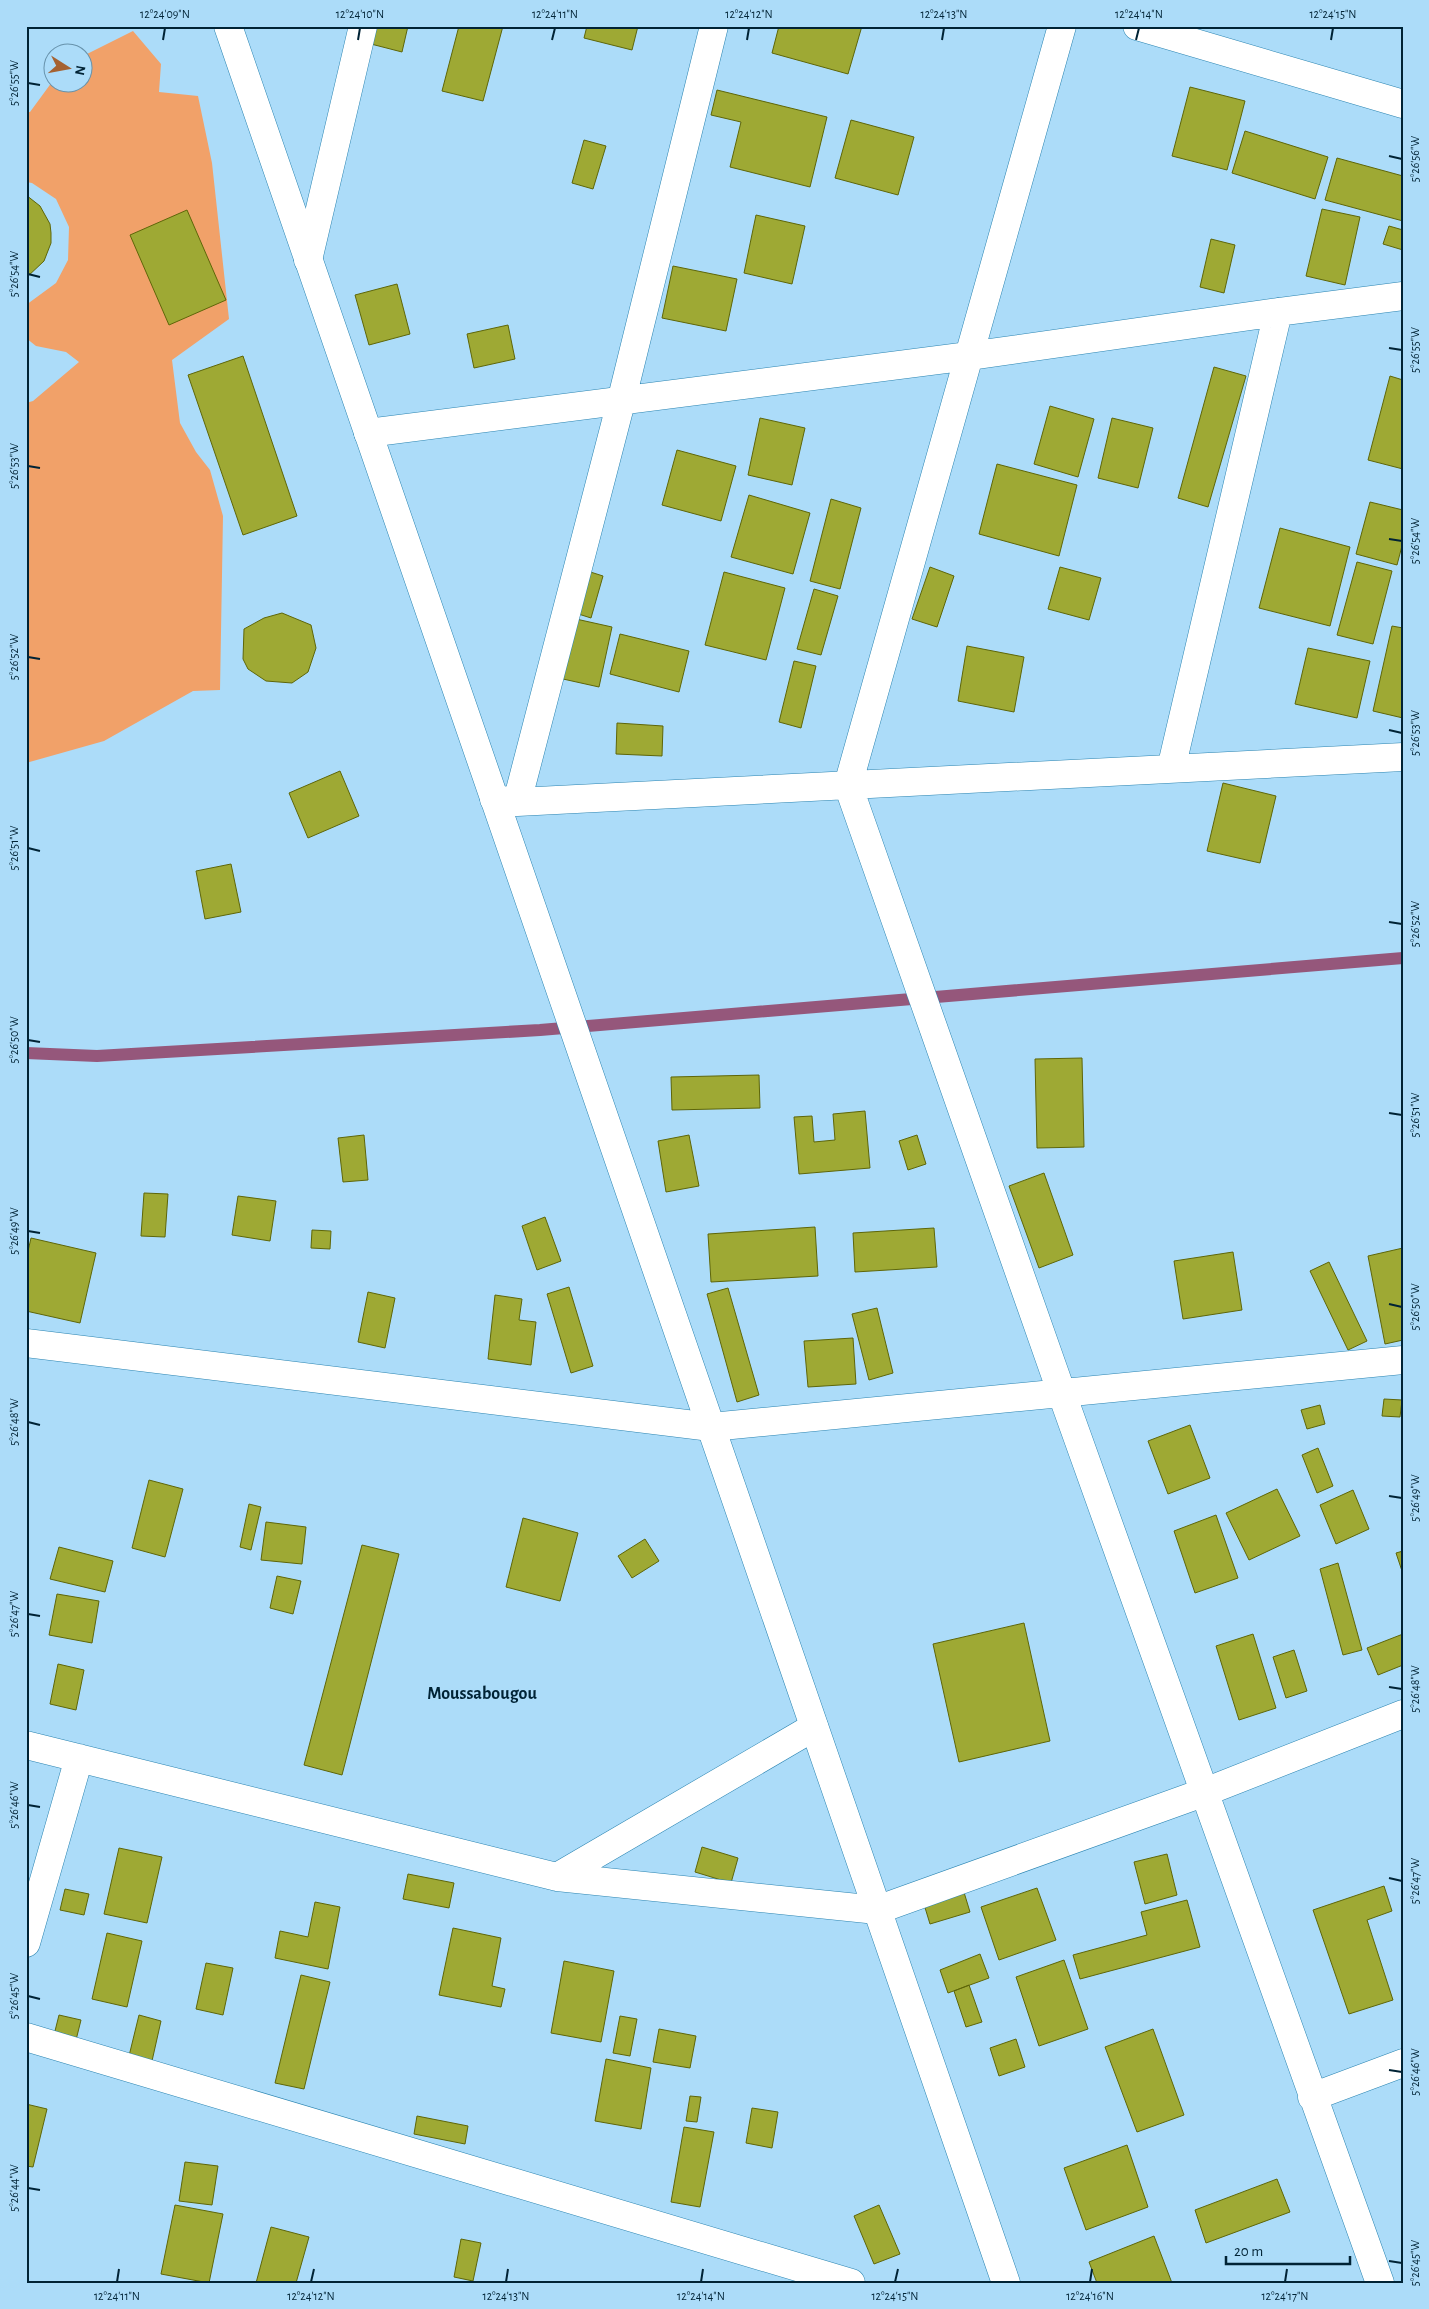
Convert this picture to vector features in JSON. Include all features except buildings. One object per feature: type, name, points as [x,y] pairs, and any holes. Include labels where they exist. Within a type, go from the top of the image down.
[{"type":"street","points":[[228,26],[368,433],[505,800],[711,1427],[1006,2283]]},
{"type":"street","points":[[308,260],[364,26]]},
{"type":"street","points":[[505,800],[621,402],[714,26]]},
{"type":"street","points":[[1062,26],[848,785],[1062,1394],[1380,2283]]},
{"type":"street","points":[[1136,26],[1403,104]]},
{"type":"street","points":[[368,433],[969,356],[1403,296]]},
{"type":"street","points":[[1171,769],[1278,312]]},
{"type":"street","points":[[505,800],[1403,758]]},
{"type":"street","points":[[26,1343],[711,1427],[1403,1360]]},
{"type":"street","points":[[26,1745],[556,1877],[877,1910],[1205,1792],[1403,1714]]},
{"type":"street","points":[[556,1877],[814,1727]]},
{"type":"street","points":[[26,1942],[79,1758]]},
{"type":"street","points":[[26,2037],[851,2283]]},
{"type":"street","points":[[1312,2097],[1403,2063]]},
{"type":"shaded area","points":[[133,31],[161,64],[159,92],[198,96],[212,163],[229,319],[172,360],[180,423],[196,452],[210,470],[223,516],[220,690],[193,691],[104,741],[26,763],[26,403],[33,401],[79,362],[66,352],[36,346],[26,338],[26,305],[56,283],[68,260],[69,227],[56,199],[32,183],[26,182],[26,112],[30,112],[45,92],[92,92],[92,52]]},
{"type":"waterway","points":[[26,1053],[97,1056],[540,1030],[1403,958]]},
{"type":"district","name":"Moussabougou","points":[[482,1694]]}]
